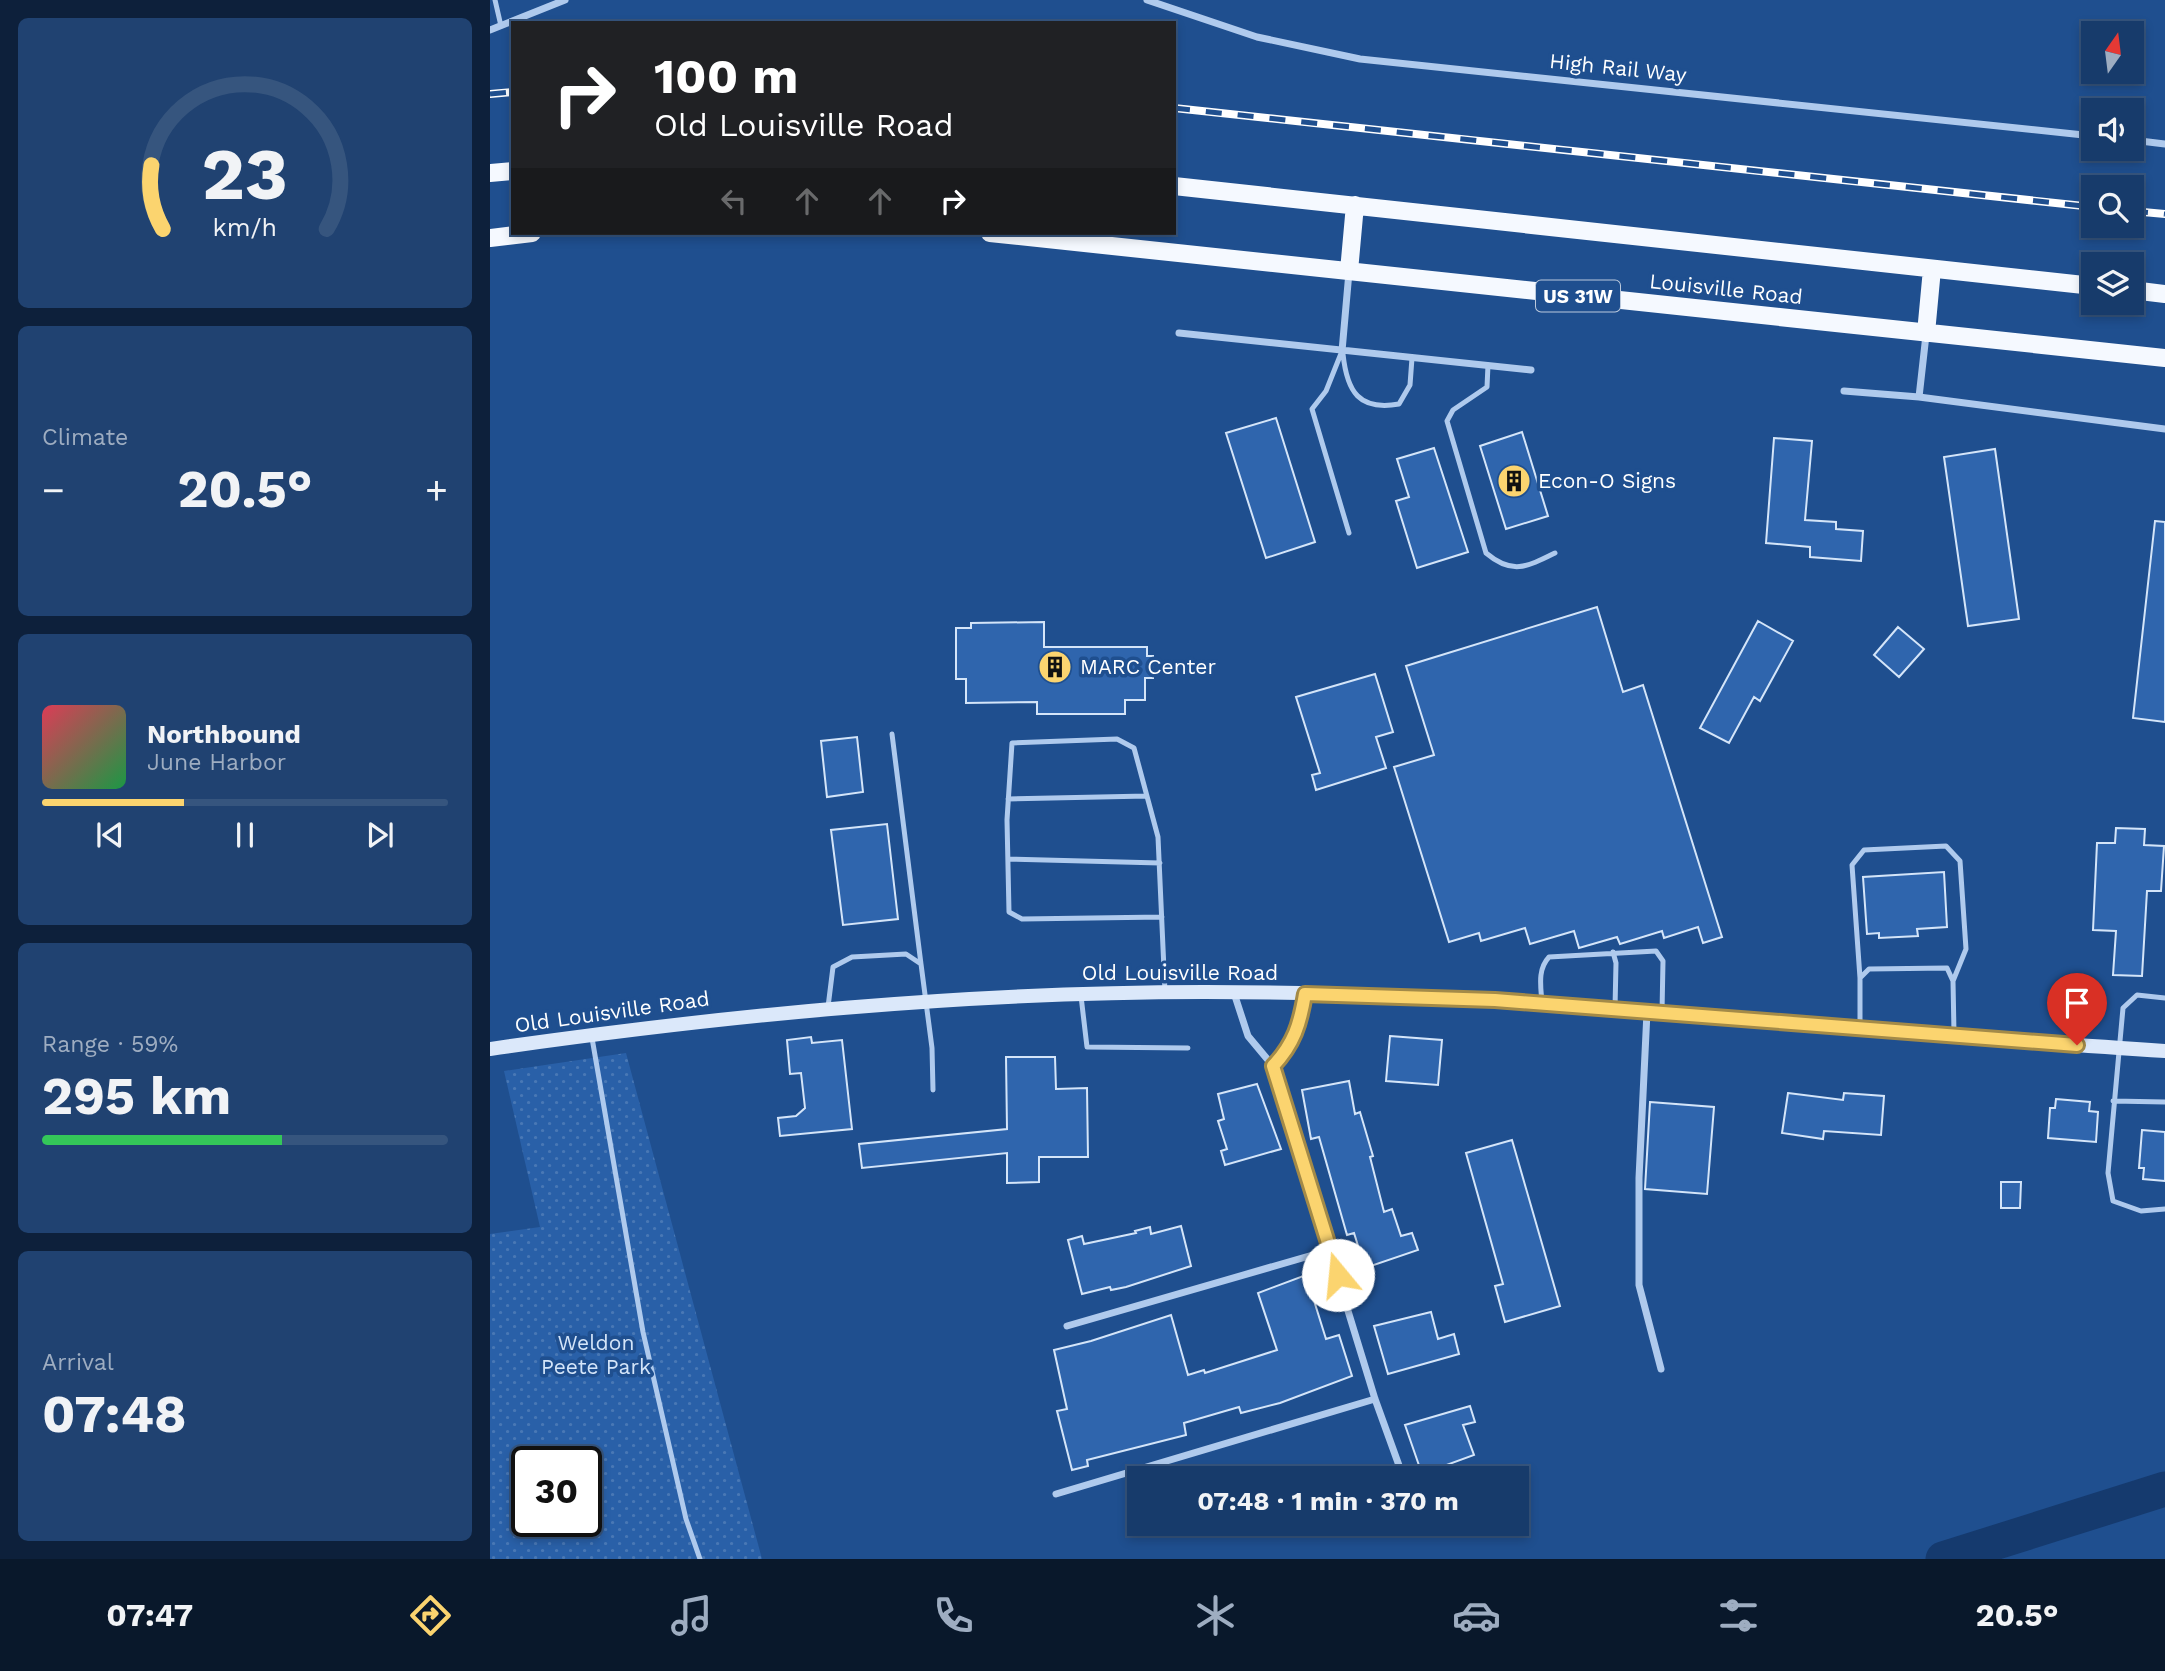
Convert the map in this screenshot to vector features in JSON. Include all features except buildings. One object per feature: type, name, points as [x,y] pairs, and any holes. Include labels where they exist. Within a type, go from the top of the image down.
[{"type":"main road","points":[[490,173],[511,171]]},
{"type":"main road","name":"Louisville Road","points":[[1176,186],[2081,285]]},
{"type":"main road","points":[[1349,271],[1355,205]]},
{"type":"main road","points":[[490,237],[511,235]]},
{"type":"main road","name":"Louisville Road","points":[[1009,235],[2165,358]]},
{"type":"main road","points":[[1926,333],[1933,268]]},
{"type":"main road","points":[[2144,291],[2165,294]]},
{"type":"street","points":[[513,21],[565,0]]},
{"type":"street","name":"High Rail Way","points":[[1147,0],[1257,37],[1360,59],[2081,135]]},
{"type":"street","points":[[490,30],[511,22]]},
{"type":"street","points":[[2144,141],[2165,144]]},
{"type":"street","points":[[1342,351],[1349,271]]},
{"type":"street","points":[[1179,333],[1531,370]]},
{"type":"street","points":[[1919,397],[1926,333]]},
{"type":"street","points":[[1844,391],[1919,397],[2165,429]]},
{"type":"street","points":[[1234,992],[1248,1036],[1273,1066],[1375,1399],[1399,1466]]},
{"type":"street","name":"Old Louisville Road","points":[[490,1049],[828,1007],[1081,993],[1234,992],[1542,1004],[2165,1051]]},
{"type":"street","points":[[1273,1066],[1290,1047],[1300,1025],[1305,994]]},
{"type":"street","points":[[1654,1012],[1639,1178],[1639,1285],[1661,1369]]},
{"type":"street","points":[[1067,1326],[1331,1250]]},
{"type":"street","points":[[1056,1494],[1375,1399]]},
{"type":"lane","points":[[495,0],[501,26]]},
{"type":"lane","points":[[1342,351],[1345,375],[1358,399],[1379,407],[1399,404],[1410,385],[1412,358]]},
{"type":"lane","points":[[1342,351],[1326,391],[1312,409],[1349,533]]},
{"type":"lane","points":[[1489,365],[1487,387],[1454,410],[1447,421],[1486,553],[1501,565],[1527,568],[1555,553]]},
{"type":"lane","points":[[892,734],[932,1048],[933,1090]]},
{"type":"lane","points":[[1162,917],[1022,919],[1009,912],[1012,743],[1117,739],[1134,748],[1158,837],[1160,863],[1165,992]]},
{"type":"lane","points":[[1009,799],[1147,796]]},
{"type":"lane","points":[[1860,1028],[1860,978],[1852,865],[1864,850],[1946,846],[1960,861],[1966,950],[1953,981]]},
{"type":"lane","points":[[1008,859],[1160,863]]},
{"type":"lane","points":[[1542,1004],[1542,965],[1549,957],[1613,951],[1656,951],[1663,961],[1654,1012]]},
{"type":"lane","points":[[1613,951],[1616,963],[1615,1009]]},
{"type":"lane","points":[[828,1007],[833,967],[852,957],[906,954],[921,964]]},
{"type":"lane","points":[[1860,978],[1869,969],[1947,968],[1953,981],[1954,1036]]},
{"type":"lane","points":[[1081,993],[1087,1047],[1188,1048]]},
{"type":"lane","points":[[2165,998],[2137,995],[2123,1009],[2108,1173],[2113,1202],[2141,1211],[2165,1209]]},
{"type":"lane","points":[[591,1035],[643,1332],[685,1519],[699,1559]]},
{"type":"lane","points":[[2113,1101],[2165,1102]]},
{"type":"green space","name":"Weldon Peete Park","points":[[626,1053],[762,1559],[490,1559],[490,1234],[540,1227],[504,1071]]},
{"type":"waterway","points":[[1943,1559],[2165,1489]]},
{"type":"railway","points":[[490,94],[511,92]]},
{"type":"railway","points":[[1176,108],[2081,206]]},
{"type":"railway","points":[[2144,212],[2165,214]]},
{"type":"place","name":"Econ-O Signs","points":[[1514,481]]},
{"type":"place","name":"MARC Center","points":[[1055,667]]},
{"type":"route","points":[[1338,1275],[1273,1066],[1290,1047],[1300,1025],[1305,994],[1495,1000],[2077,1045]]}]
